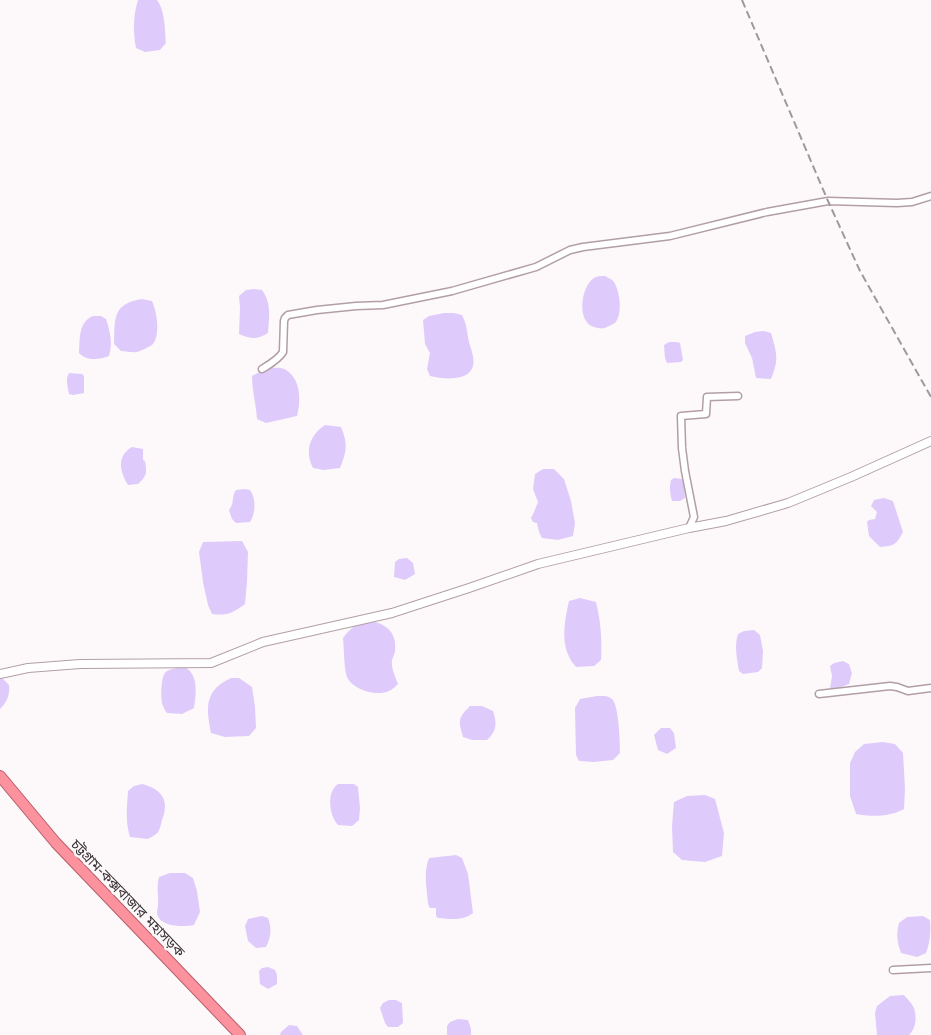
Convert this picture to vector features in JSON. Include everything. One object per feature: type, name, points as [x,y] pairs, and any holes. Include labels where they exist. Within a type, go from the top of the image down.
[{"type":"highway","name":"চট্টগ্রাম-কক্সবাজার মহাসড়ক","points":[[0,776],[56,843],[240,1035]]},
{"type":"street","points":[[262,369],[275,361],[283,352],[284,321],[288,315],[317,310],[384,305],[452,291],[536,267],[576,248],[670,236],[792,207],[828,201],[912,202],[931,196]]},
{"type":"street","points":[[689,528],[694,517],[684,463],[681,416],[706,414],[707,397],[738,396]]},
{"type":"street","points":[[0,674],[28,668],[80,664],[211,663],[263,642],[392,613],[538,564],[726,521],[788,503],[931,442]]},
{"type":"street","points":[[819,694],[890,686],[908,691],[931,688]]},
{"type":"street","points":[[893,970],[931,968]]},
{"type":"shaded area","points":[[138,0],[157,0],[160,4],[166,43],[160,50],[145,52],[136,48],[134,24]]},
{"type":"shaded area","points":[[605,276],[613,281],[616,286],[620,309],[615,323],[605,328],[600,328],[588,324],[582,304],[586,288],[590,282],[595,277]]},
{"type":"shaded area","points":[[246,290],[262,290],[265,295],[269,306],[269,316],[268,333],[254,338],[239,334],[239,296]]},
{"type":"shaded area","points":[[142,299],[152,301],[154,306],[157,317],[155,341],[151,346],[137,352],[121,351],[114,344],[117,314],[125,304]]},
{"type":"shaded area","points":[[444,313],[462,315],[466,325],[473,357],[473,366],[466,375],[461,377],[441,378],[430,376],[427,369],[430,353],[425,344],[423,320],[429,316]]},
{"type":"shaded area","points":[[93,316],[101,316],[106,319],[111,347],[109,356],[89,359],[79,353],[80,337],[85,322]]},
{"type":"shaded area","points":[[764,331],[771,333],[776,351],[775,367],[771,379],[756,378],[752,358],[745,343],[745,336]]},
{"type":"shaded area","points":[[669,342],[680,343],[683,360],[681,362],[667,363],[664,345]]},
{"type":"shaded area","points":[[270,368],[283,368],[291,374],[299,391],[299,404],[297,416],[266,423],[257,419],[252,376]]},
{"type":"shaded area","points":[[69,373],[82,374],[84,376],[84,393],[69,394],[67,381]]},
{"type":"shaded area","points":[[325,425],[341,427],[346,448],[340,468],[324,470],[313,468],[311,464],[309,450],[311,441]]},
{"type":"shaded area","points":[[132,447],[143,449],[146,471],[145,476],[138,484],[128,485],[123,475],[121,464],[124,455]]},
{"type":"shaded area","points":[[543,469],[554,469],[564,479],[575,523],[573,536],[558,540],[542,538],[537,523],[533,522],[531,518],[538,502],[533,489],[535,474]]},
{"type":"shaded area","points":[[674,478],[682,479],[684,484],[685,498],[680,501],[672,501],[671,498],[670,485],[671,480]]},
{"type":"shaded area","points":[[236,490],[250,490],[253,497],[255,506],[253,514],[250,522],[236,523],[232,519],[229,510]]},
{"type":"shaded area","points":[[884,498],[893,501],[903,532],[894,544],[880,547],[869,536],[867,522],[875,519],[877,512],[871,506],[874,500]]},
{"type":"shaded area","points":[[242,541],[248,552],[245,604],[230,613],[222,615],[212,614],[203,582],[199,552],[203,542]]},
{"type":"shaded area","points":[[407,558],[413,563],[415,574],[405,580],[394,577],[395,562],[399,559]]},
{"type":"shaded area","points":[[580,598],[596,602],[598,609],[601,631],[601,660],[594,666],[576,667],[567,652],[565,644],[564,636],[569,601]]},
{"type":"shaded area","points":[[375,622],[385,626],[391,632],[395,641],[392,663],[398,684],[384,693],[370,692],[357,688],[348,679],[345,670],[343,638],[357,625]]},
{"type":"shaded area","points":[[754,630],[760,635],[763,651],[762,668],[758,672],[743,674],[739,671],[736,652],[738,634]]},
{"type":"shaded area","points":[[843,661],[849,664],[852,673],[849,684],[830,689],[832,676],[830,666]]},
{"type":"shaded area","points":[[185,667],[195,680],[194,708],[182,714],[167,713],[161,699],[165,673],[175,668]]},
{"type":"shaded area","points":[[0,678],[9,685],[9,692],[8,698],[0,709]]},
{"type":"shaded area","points":[[231,678],[239,678],[252,687],[256,728],[249,736],[225,737],[211,733],[208,708],[210,697],[217,687]]},
{"type":"shaded area","points":[[597,696],[609,697],[614,703],[619,724],[620,753],[613,760],[579,761],[576,755],[575,708],[580,699]]},
{"type":"shaded area","points":[[470,706],[482,706],[493,711],[495,727],[487,740],[472,740],[463,737],[460,720]]},
{"type":"shaded area","points":[[661,728],[670,728],[674,733],[676,748],[667,754],[658,750],[654,735]]},
{"type":"shaded area","points":[[883,742],[895,744],[903,753],[904,809],[880,816],[856,814],[850,796],[850,763],[855,752],[864,744]]},
{"type":"shaded area","points":[[142,784],[155,789],[159,793],[165,807],[159,831],[148,839],[130,837],[127,826],[128,791],[134,786]]},
{"type":"shaded area","points":[[338,784],[354,784],[358,787],[359,820],[352,826],[338,825],[331,810],[330,798]]},
{"type":"shaded area","points":[[705,795],[715,799],[724,833],[722,856],[705,862],[682,860],[673,852],[672,826],[674,802],[687,796]]},
{"type":"shaded area","points":[[456,855],[462,858],[468,874],[473,913],[461,918],[438,918],[436,916],[436,908],[430,908],[428,904],[427,864],[429,858]]},
{"type":"shaded area","points":[[170,873],[185,873],[193,878],[200,912],[194,925],[179,926],[169,924],[160,920],[158,916],[159,877]]},
{"type":"shaded area","points":[[262,916],[268,918],[270,936],[266,947],[256,948],[248,941],[245,926],[248,919]]},
{"type":"shaded area","points":[[923,916],[930,920],[930,937],[926,953],[917,957],[901,953],[897,938],[899,923],[907,917]]},
{"type":"shaded area","points":[[268,967],[275,970],[277,984],[268,989],[260,984],[259,971],[262,968]]},
{"type":"shaded area","points":[[904,995],[915,1011],[916,1019],[913,1030],[909,1035],[877,1035],[875,1013],[877,1006],[890,996]]},
{"type":"shaded area","points":[[389,1000],[396,1000],[402,1003],[403,1023],[398,1027],[388,1027],[380,1008],[383,1003]]},
{"type":"shaded area","points":[[458,1019],[468,1020],[471,1035],[447,1035],[447,1026],[450,1022]]},
{"type":"shaded area","points":[[289,1025],[297,1026],[303,1035],[280,1035]]},
{"type":"railway","points":[[742,0],[860,271],[931,397]]}]
